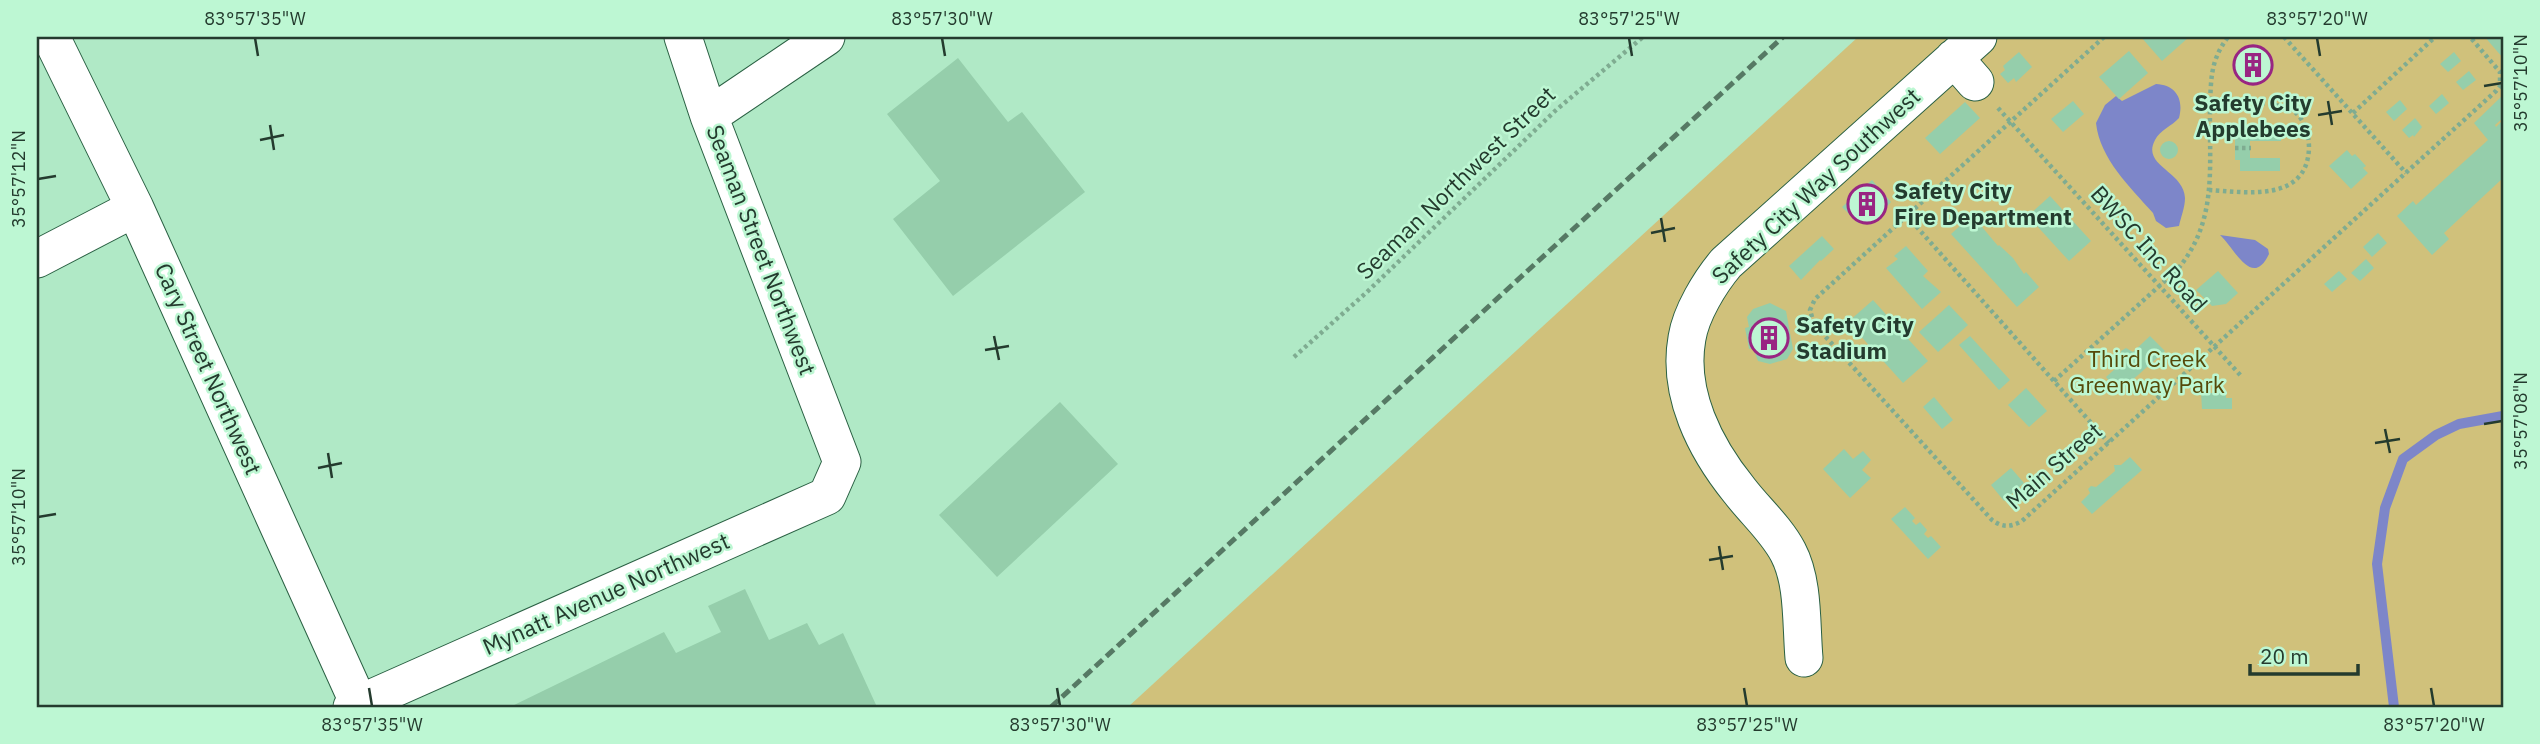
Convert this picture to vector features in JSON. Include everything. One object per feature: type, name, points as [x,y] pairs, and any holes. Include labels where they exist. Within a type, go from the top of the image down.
[{"type":"street","name":"Cary Street Northwest","points":[[51,37],[135,208],[356,705]]},
{"type":"street","name":"Seaman Street Northwest","points":[[683,37],[709,116],[842,462]]},
{"type":"street","points":[[709,116],[826,37]]},
{"type":"street","name":"Safety City Way Southwest","points":[[1804,658],[1797,579],[1789,554],[1704,441],[1685,383],[1687,337],[1707,286],[1726,263],[1969,59]]},
{"type":"street","points":[[37,259],[135,208]]},
{"type":"street","name":"Mynatt Avenue Northwest","points":[[356,705],[827,496],[842,462]]},
{"type":"path","name":"Seaman Northwest Street","points":[[1294,357],[1367,292],[1555,111],[1643,37]]},
{"type":"path","name":"Main Street","points":[[2104,37],[1815,299],[1810,310],[1814,324],[1992,520],[2008,527],[2022,521],[2500,86],[2500,72],[2469,37]]},
{"type":"path","points":[[2053,380],[2159,286],[2189,256],[2200,237],[2209,190],[2212,65],[2228,37]]},
{"type":"path","points":[[2284,37],[2406,173]]},
{"type":"path","points":[[2353,113],[2435,37]]},
{"type":"path","name":"BWSC Inc Road","points":[[1969,59],[2010,121],[2242,377]]},
{"type":"path","points":[[2209,190],[2252,193],[2285,187],[2300,172],[2309,150],[2304,123],[2296,113],[2266,104],[2210,100]]},
{"type":"path","points":[[2235,148],[2250,148]]},
{"type":"path","points":[[1907,215],[2109,443]]},
{"type":"green space","name":"Third Creek Greenway Park","points":[[1858,37],[2503,37],[2503,707],[1128,707]]},
{"type":"water","points":[[2156,84],[2173,90],[2180,105],[2179,118],[2157,137],[2152,149],[2158,163],[2178,181],[2185,198],[2179,226],[2166,228],[2156,221],[2153,213],[2110,160],[2103,149],[2096,123],[2105,105],[2116,96],[2122,101]]},
{"type":"water","points":[[2220,235],[2255,240],[2268,249],[2269,254],[2263,264],[2256,268],[2250,267]]},
{"type":"building","points":[[2141,37],[2189,37],[2162,61]]},
{"type":"building","points":[[2485,37],[2503,37],[2503,58],[2490,43]]},
{"type":"building","name":"Safety City Applebees","points":[[2255,44],[2265,52],[2263,55],[2274,67],[2252,85],[2233,63]]},
{"type":"building","points":[[2129,51],[2148,73],[2119,99],[2099,77]]},
{"type":"building","points":[[2019,52],[2032,67],[2016,82],[2014,78],[2008,83],[2000,74],[2005,70],[2003,66]]},
{"type":"building","points":[[2454,52],[2461,61],[2448,72],[2440,64]]},
{"type":"building","points":[[958,58],[1008,122],[1022,112],[1085,192],[953,296],[893,219],[940,181],[887,114]]},
{"type":"building","points":[[2469,71],[2476,80],[2463,90],[2456,82]]},
{"type":"building","points":[[2442,94],[2449,103],[2436,114],[2429,106]]},
{"type":"building","points":[[2503,95],[2503,118],[2495,125],[2496,127],[2503,120],[2503,178],[2444,233],[2449,239],[2432,255],[2397,216],[2413,201],[2416,205],[2488,140],[2474,123]]},
{"type":"building","points":[[2400,100],[2407,109],[2394,121],[2386,112]]},
{"type":"building","points":[[2073,101],[2084,114],[2063,132],[2051,119]]},
{"type":"building","points":[[1965,102],[1980,118],[1940,154],[1925,138]]},
{"type":"building","points":[[2415,118],[2422,127],[2414,137],[2413,135],[2409,138],[2402,130]]},
{"type":"building","points":[[2240,127],[2281,127],[2281,141],[2250,141],[2250,158],[2280,158],[2280,171],[2240,171],[2240,160],[2235,160],[2235,137],[2241,137]]},
{"type":"building","points":[[2169,141],[2175,144],[2178,150],[2175,156],[2169,159],[2163,156],[2160,150],[2163,144]]},
{"type":"building","points":[[2347,150],[2366,166],[2363,168],[2368,173],[2351,189],[2329,166]]},
{"type":"building","name":"Safety City Fire Department","points":[[1872,180],[1891,202],[1876,219],[1870,213],[1858,223],[1842,207]]},
{"type":"building","points":[[2050,196],[2091,241],[2069,261],[2028,216]]},
{"type":"building","points":[[1972,215],[1998,246],[2013,258],[2024,274],[2026,272],[2039,287],[2017,307],[1951,234]]},
{"type":"building","points":[[2378,233],[2387,243],[2372,257],[2363,247]]},
{"type":"building","points":[[1822,236],[1834,249],[1801,280],[1789,266]]},
{"type":"building","points":[[1906,246],[1928,271],[1923,276],[1941,292],[1922,309],[1886,268],[1898,259],[1894,256]]},
{"type":"building","points":[[2366,259],[2374,268],[2360,281],[2351,273]]},
{"type":"building","points":[[2218,271],[2238,293],[2226,304],[2212,306],[2196,290]]},
{"type":"building","points":[[2339,271],[2347,279],[2332,292],[2324,284]]},
{"type":"building","points":[[1873,300],[1928,361],[1903,383],[1848,322]]},
{"type":"building","name":"Safety City Stadium","points":[[1770,303],[1786,311],[1793,349],[1787,359],[1770,364],[1758,361],[1753,348],[1749,349],[1745,328],[1749,327],[1747,317],[1753,309]]},
{"type":"building","points":[[1949,305],[1968,325],[1938,352],[1919,332]]},
{"type":"building","points":[[1970,336],[2010,380],[1999,390],[1959,345]]},
{"type":"building","points":[[2150,336],[2165,351],[2119,392],[2106,377],[2124,361],[2120,356],[2121,351],[2126,348],[2133,352]]},
{"type":"building","points":[[2026,388],[2047,411],[2029,427],[2008,405]]},
{"type":"building","points":[[2201,393],[2226,393],[2226,398],[2232,398],[2232,409],[2202,409]]},
{"type":"building","points":[[1934,397],[1953,420],[1942,429],[1923,407]]},
{"type":"building","points":[[1060,402],[1118,464],[997,577],[939,515]]},
{"type":"building","points":[[1844,449],[1853,459],[1863,451],[1871,460],[1862,470],[1871,478],[1850,498],[1823,469]]},
{"type":"building","points":[[2130,457],[2142,470],[2092,514],[2081,502],[2090,493],[2088,489],[2091,486],[2096,487],[2115,471],[2114,465],[2121,465]]},
{"type":"building","points":[[2011,468],[2024,483],[2004,501],[1991,485]]},
{"type":"building","points":[[1905,507],[1915,518],[1912,521],[1916,525],[1920,522],[1927,530],[1924,534],[1928,538],[1931,536],[1941,547],[1928,559],[1891,519]]},
{"type":"building","points":[[745,589],[769,640],[807,623],[819,645],[843,633],[877,707],[510,707],[664,632],[676,653],[721,632],[708,606]]},
{"type":"waterway","points":[[2394,707],[2377,564],[2385,508],[2403,459],[2436,435],[2459,424],[2503,416]]},
{"type":"railway","points":[[1051,707],[1783,37]]},
{"type":"place","name":"Safety City Applebees","points":[[2253,65]]},
{"type":"place","name":"Safety City Fire Department","points":[[1867,204]]},
{"type":"place","name":"Safety City Stadium","points":[[1769,338]]}]
